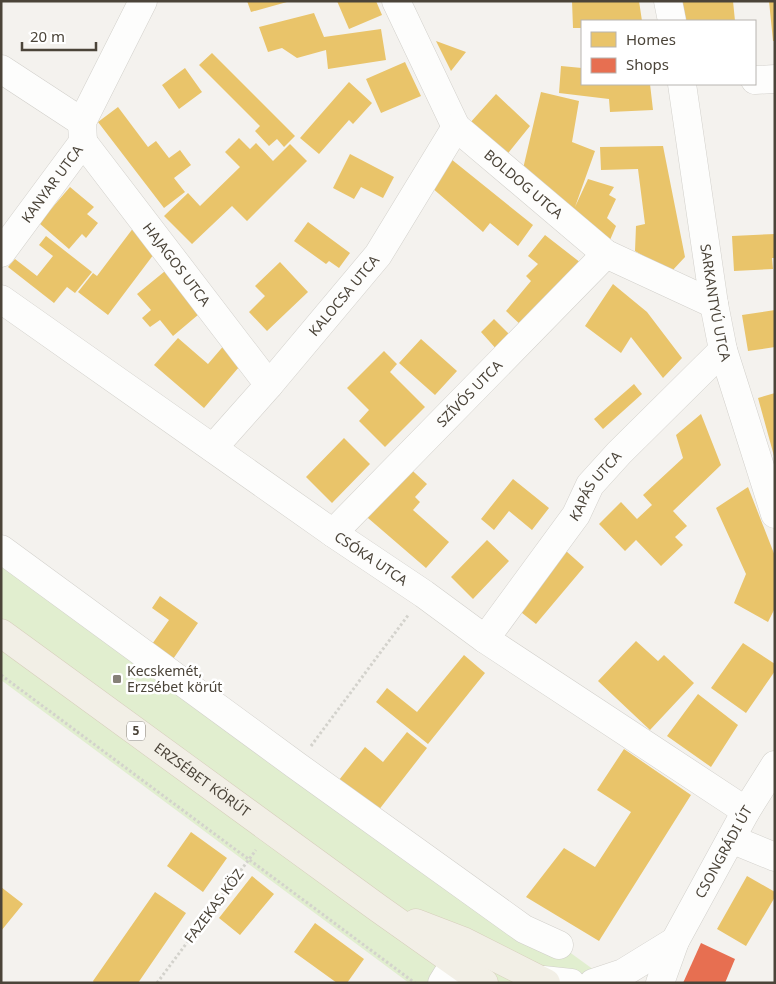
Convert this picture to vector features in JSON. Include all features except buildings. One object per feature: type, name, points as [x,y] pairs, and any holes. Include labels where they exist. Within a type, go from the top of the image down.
[{"type":"main road","name":"ERZSÉBET KÖRÚT","points":[[1,633],[378,908],[448,972],[484,983]]},
{"type":"main road","name":"ERZSÉBET KÖRÚT","points":[[378,908],[463,941],[544,982]]},
{"type":"street","name":"KANYAR UTCA","points":[[1,253],[83,132],[143,1]]},
{"type":"street","name":"BOLDOG UTCA","points":[[396,1],[456,127],[606,254],[714,304]]},
{"type":"street","points":[[668,1],[672,20]]},
{"type":"street","name":"HAJAGOS UTCA","points":[[1,69],[83,132],[270,385]]},
{"type":"street","points":[[756,80],[775,79]]},
{"type":"street","name":"SARKANTYÚ UTCA","points":[[682,85],[714,304],[723,350],[775,514]]},
{"type":"street","name":"KALOCSA UTCA","points":[[213,448],[270,385],[378,255],[456,127]]},
{"type":"street","name":"SZÍVÓS UTCA","points":[[333,533],[606,254]]},
{"type":"street","name":"CSÓKA UTCA","points":[[1,299],[333,533],[424,594],[485,639],[746,811]]},
{"type":"street","name":"KAPÁS UTCA","points":[[485,639],[576,515],[590,485],[619,452],[723,350]]},
{"type":"street","points":[[1,549],[297,766],[524,929],[559,945]]},
{"type":"street","name":"CSONGRÁDI ÚT","points":[[660,983],[675,940],[746,811],[775,765]]},
{"type":"street","points":[[731,839],[775,856]]},
{"type":"street","name":"CSONGRÁDI ÚT","points":[[593,983],[623,973],[675,940]]},
{"type":"street","name":"CSONGRÁDI ÚT","points":[[640,983],[675,940]]},
{"type":"street","points":[[544,982],[571,983]]},
{"type":"path","points":[[297,766],[424,594]]},
{"type":"path","points":[[1,675],[415,983]]},
{"type":"path","name":"FAZEKAS KÖZ","points":[[157,983],[271,829]]},
{"type":"green space","points":[[1,539],[612,983],[409,983],[1,680]]},
{"type":"place","name":"Kecskemét, Erzsébet körút","points":[[117,679]]}]
